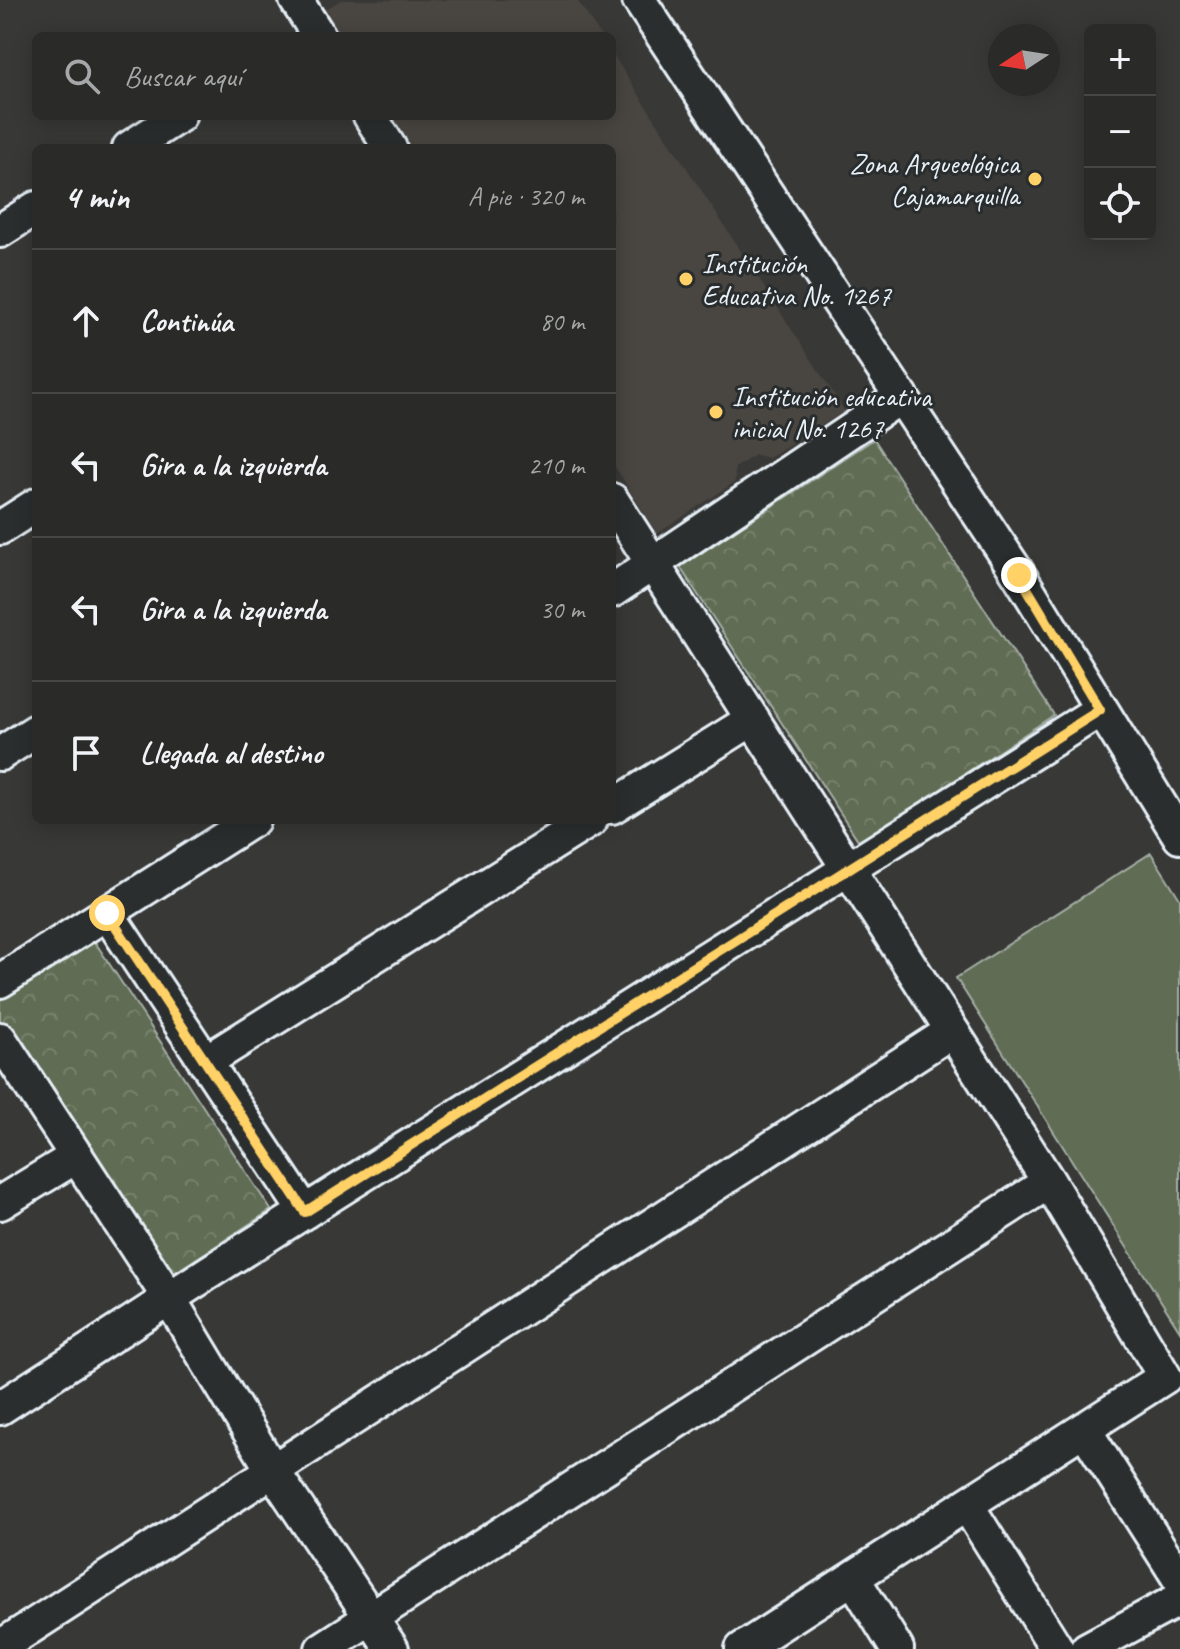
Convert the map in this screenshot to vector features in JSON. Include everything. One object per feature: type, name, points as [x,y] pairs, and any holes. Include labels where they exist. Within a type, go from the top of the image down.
[{"type":"street","points":[[296,0],[311,32]]},
{"type":"street","points":[[639,0],[1019,575],[1180,837]]},
{"type":"street","points":[[135,144],[173,120]]},
{"type":"street","points":[[372,120],[388,144]]},
{"type":"street","points":[[0,231],[32,211]]},
{"type":"street","points":[[616,588],[902,396]]},
{"type":"street","points":[[616,506],[1049,1182],[1165,1377],[742,1649]]},
{"type":"street","points":[[0,528],[32,508]]},
{"type":"street","points":[[0,1408],[1100,710]]},
{"type":"street","points":[[616,805],[753,719]]},
{"type":"street","points":[[0,754],[32,734]]},
{"type":"street","points":[[0,981],[247,824]]},
{"type":"street","points":[[205,1062],[585,824]]},
{"type":"street","points":[[107,913],[305,1212]]},
{"type":"street","points":[[0,1647],[952,1031]]},
{"type":"street","points":[[0,1039],[169,1298],[273,1471],[392,1649]]},
{"type":"street","points":[[0,1203],[77,1156]]},
{"type":"street","points":[[322,1649],[1049,1182]]},
{"type":"street","points":[[1084,1429],[1180,1580]]},
{"type":"street","points":[[967,1505],[1057,1649]]},
{"type":"street","points":[[853,1578],[897,1649]]},
{"type":"street","points":[[1093,1648],[1180,1599]]},
{"type":"shaded area","points":[[341,0],[577,0],[598,32],[338,32],[324,10]]},
{"type":"shaded area","name":"Institución Educativa No. 1267","points":[[616,59],[845,411],[769,458],[755,455],[735,468],[735,482],[657,534],[616,468],[616,144],[410,144],[394,120],[616,120]]},
{"type":"green space","points":[[874,439],[1054,715],[860,843],[680,567]]},
{"type":"green space","points":[[1151,853],[1180,899],[1180,1331],[956,978]]},
{"type":"green space","points":[[93,939],[271,1210],[168,1277],[0,1025],[0,1000]]},
{"type":"place","name":"Zona Arqueológica Cajamarquilla","points":[[1035,179]]},
{"type":"place","name":"Institución Educativa No. 1267","points":[[686,279]]},
{"type":"place","name":"Institución educativa inicial No. 1267","points":[[716,412]]},
{"type":"route","points":[[107,913],[305,1212],[1100,710],[1019,575]]}]
